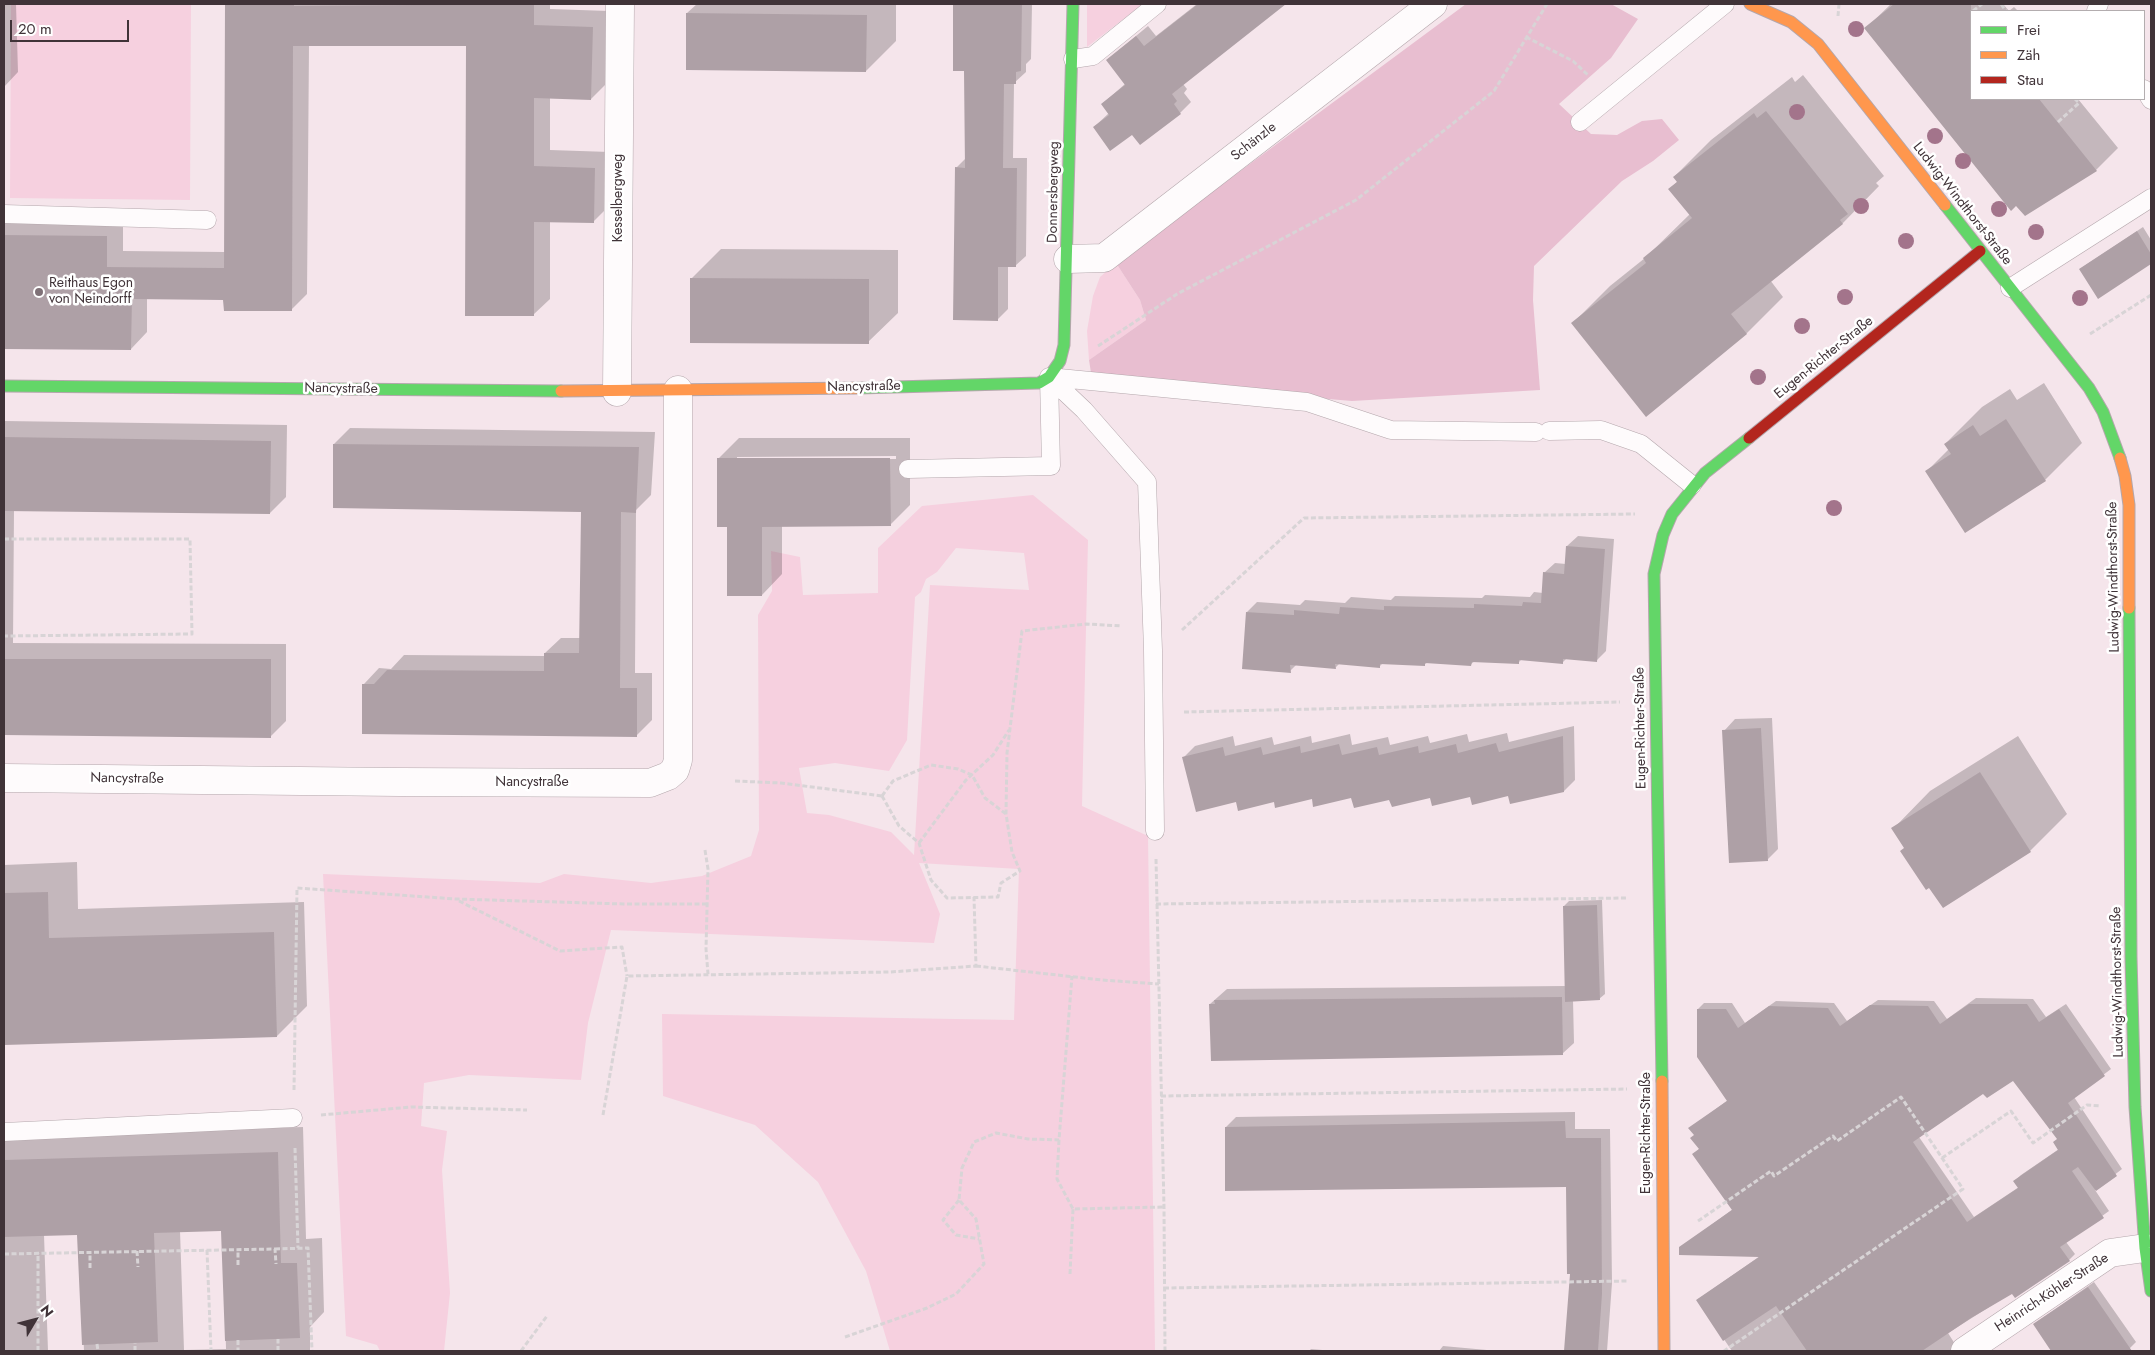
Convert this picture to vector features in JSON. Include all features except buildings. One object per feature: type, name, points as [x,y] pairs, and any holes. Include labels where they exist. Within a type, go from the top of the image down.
[{"type":"street","name":"Kesselbergweg","points":[[617,392],[620,4]]},
{"type":"street","name":"Donnersbergweg","points":[[1049,377],[1060,361],[1064,344],[1068,259],[1073,4]]},
{"type":"street","name":"Schänzle","points":[[1068,259],[1104,258],[1433,4]]},
{"type":"street","name":"Ludwig-Windthorst-Straße","points":[[1757,5],[1791,22],[1818,44],[2089,388],[2103,412],[2114,439],[2125,476],[2129,505],[2131,947],[2135,1107],[2145,1248],[2151,1290]]},
{"type":"street","name":"Eugen-Richter-Straße","points":[[1664,1351],[1660,897],[1654,574],[1663,535],[1672,514],[1692,486],[1705,473],[1980,251]]},
{"type":"street","name":"Nancystraße","points":[[4,386],[617,392],[1019,385],[1039,383],[1049,377]]},
{"type":"street","name":"Nancystraße","points":[[4,778],[650,783],[668,776],[674,770],[678,760],[678,390]]},
{"type":"street","name":"Heinrich-Köhler-Straße","points":[[1965,1351],[2110,1254],[2145,1248]]},
{"type":"lane","points":[[1073,59],[1093,56],[1157,4]]},
{"type":"lane","points":[[1580,122],[1725,4]]},
{"type":"lane","points":[[2010,288],[2151,198]]},
{"type":"lane","points":[[4,214],[207,220]]},
{"type":"lane","points":[[1049,377],[1307,402],[1391,430],[1601,430],[1641,444],[1692,486]]},
{"type":"lane","points":[[908,469],[1051,466],[1049,377]]},
{"type":"lane","points":[[1049,377],[1084,410],[1147,482],[1153,650],[1155,831]]},
{"type":"lane","points":[[4,1132],[293,1118]]},
{"type":"path","points":[[1097,346],[1177,294],[1356,200],[1494,91],[1547,4]]},
{"type":"path","points":[[1526,37],[1573,61],[1613,97]]},
{"type":"path","points":[[2058,122],[2078,103],[2076,100]]},
{"type":"path","points":[[2062,352],[2151,295]]},
{"type":"path","points":[[1153,650],[1164,646],[1304,518],[1672,514]]},
{"type":"path","points":[[4,538],[190,539],[192,634],[4,636]]},
{"type":"path","points":[[882,796],[899,826],[920,843],[931,880],[947,898],[998,897],[1001,883],[1020,871],[1012,852],[1006,814],[1007,753],[1022,631],[1086,624],[1152,627]]},
{"type":"path","points":[[1154,713],[1655,702]]},
{"type":"path","points":[[920,843],[932,824],[972,775],[993,755],[1010,729]]},
{"type":"path","points":[[882,796],[894,781],[931,765],[958,769],[972,775],[985,798],[1006,814]]},
{"type":"path","points":[[735,781],[781,783],[882,796]]},
{"type":"path","points":[[1155,831],[1164,1207],[1165,1351]]},
{"type":"path","points":[[705,850],[708,869],[706,904],[708,974]]},
{"type":"path","points":[[298,1248],[293,1118],[297,888],[456,899],[624,904],[706,904]]},
{"type":"path","points":[[974,897],[976,966]]},
{"type":"path","points":[[1156,904],[1660,897]]},
{"type":"path","points":[[456,899],[560,951],[622,947],[628,976],[603,1115]]},
{"type":"path","points":[[628,976],[890,972],[976,966],[1159,984]]},
{"type":"path","points":[[1070,1274],[1073,1209],[1058,1179],[1059,1140],[1072,976]]},
{"type":"path","points":[[1160,1096],[1662,1089]]},
{"type":"path","points":[[1662,1245],[1771,1171],[1774,1176],[1833,1136],[1837,1141],[1901,1097],[1963,1189],[1724,1351]]},
{"type":"path","points":[[1942,1158],[2011,1111],[2033,1143],[2087,1105],[2135,1107]]},
{"type":"path","points":[[293,1118],[411,1107],[527,1110]]},
{"type":"path","points":[[979,1239],[956,1235],[943,1220],[959,1200],[962,1168],[974,1142],[996,1133],[1028,1139],[1059,1140]]},
{"type":"path","points":[[845,1337],[927,1308],[956,1294],[984,1264],[976,1219],[959,1200]]},
{"type":"path","points":[[1073,1209],[1164,1207]]},
{"type":"path","points":[[4,1254],[308,1248],[312,1351]]},
{"type":"path","points":[[238,1249],[238,1264]]},
{"type":"path","points":[[275,1249],[276,1264]]},
{"type":"path","points":[[207,1250],[211,1351]]},
{"type":"path","points":[[137,1251],[138,1267]]},
{"type":"path","points":[[90,1252],[90,1268]]},
{"type":"path","points":[[38,1253],[38,1351]]},
{"type":"path","points":[[1164,1288],[1663,1280]]},
{"type":"path","points":[[521,1351],[548,1316]]},
{"type":"path","points":[[278,1339],[278,1351]]},
{"type":"path","points":[[238,1340],[238,1351]]},
{"type":"path","points":[[135,1343],[135,1351]]},
{"type":"path","points":[[97,1344],[98,1351]]},
{"type":"shaded area","points":[[11,4],[191,4],[190,200],[10,198]]},
{"type":"shaded area","points":[[1087,4],[1143,4],[1087,47]]},
{"type":"shaded area","points":[[1466,4],[1611,4],[1638,19],[1611,58],[1559,104],[1591,134],[1617,135],[1642,121],[1662,119],[1679,140],[1653,161],[1622,181],[1534,266],[1533,300],[1540,390],[1352,401],[1092,379],[1089,360],[1146,320],[1140,300],[1116,263]]},
{"type":"shaded area","points":[[1116,263],[1140,300],[1146,320],[1089,360],[1087,331],[1093,296],[1100,277]]},
{"type":"shaded area","points":[[1033,495],[1088,540],[1082,806],[1148,836],[1155,1351],[890,1351],[866,1271],[818,1182],[755,1125],[663,1096],[662,1014],[1014,1020],[1019,869],[919,863],[940,914],[934,943],[611,930],[588,1023],[581,1080],[469,1075],[424,1083],[421,1126],[447,1131],[442,1170],[450,1293],[444,1351],[380,1351],[377,1345],[346,1336],[323,874],[540,883],[564,874],[651,883],[702,876],[751,856],[759,830],[758,615],[772,591],[771,551],[800,557],[803,595],[878,593],[878,548],[922,506]],"holes":[[[956,548],[1024,553],[1029,590],[930,585],[914,855],[891,832],[829,815],[807,813],[799,768],[835,763],[889,771],[907,740],[915,597],[921,592],[926,579],[937,572]]]},
{"type":"traffic: fast","points":[[859,388],[1039,383],[1049,377],[1060,361],[1064,345],[1073,4]]},
{"type":"traffic: fast","points":[[1945,205],[2089,388],[2103,412],[2120,458]]},
{"type":"traffic: fast","points":[[4,386],[561,391]]},
{"type":"traffic: fast","points":[[1662,1081],[1654,574],[1663,535],[1672,514],[1705,473],[1749,438]]},
{"type":"traffic: fast","points":[[2129,608],[2131,957],[2135,1107],[2145,1248],[2151,1291]]},
{"type":"traffic: slow","points":[[1750,4],[1791,22],[1818,44],[1945,205]]},
{"type":"traffic: slow","points":[[561,391],[859,388]]},
{"type":"traffic: slow","points":[[2120,458],[2125,476],[2129,505],[2129,608]]},
{"type":"traffic: slow","points":[[1662,1081],[1664,1351]]},
{"type":"traffic: jam","points":[[1749,438],[1980,251]]},
{"type":"place","name":"Reithaus Egon von Neindorff","points":[[39,292]]}]
